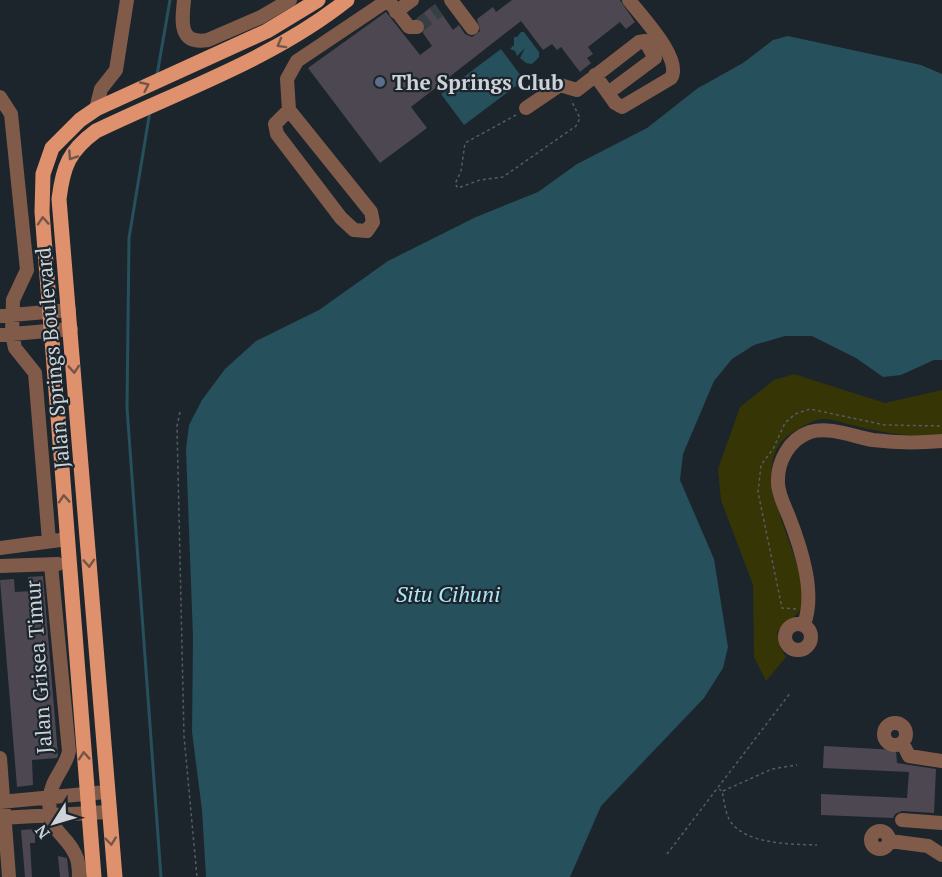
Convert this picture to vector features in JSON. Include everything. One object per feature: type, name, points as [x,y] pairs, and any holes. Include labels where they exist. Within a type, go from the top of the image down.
[{"type":"main road","name":"Jalan Springs Boulevard","points":[[94,877],[42,212],[43,174],[52,148],[63,135],[96,109],[267,31],[318,0]]},
{"type":"main road","name":"Jalan Springs Boulevard","points":[[115,877],[106,792],[60,199],[64,167],[80,144],[96,131],[303,32],[347,0]]},
{"type":"street","points":[[96,109],[101,89],[116,70],[127,0]]},
{"type":"street","points":[[184,0],[182,25],[186,34],[199,42],[261,16],[290,0]]},
{"type":"street","points":[[290,110],[274,124],[277,134],[341,218],[354,230],[367,231],[373,222],[371,212],[290,110],[287,79],[297,61],[388,0],[409,27],[417,27]]},
{"type":"street","points":[[396,12],[412,0]]},
{"type":"street","points":[[439,9],[451,0],[472,28]]},
{"type":"street","points":[[595,75],[615,103],[624,107],[671,78],[675,72],[668,52],[629,0]]},
{"type":"street","points":[[303,32],[316,50]]},
{"type":"street","points":[[526,108],[560,85],[575,90],[639,42],[648,44],[655,58],[609,93]]},
{"type":"street","points":[[0,97],[11,114],[27,270],[5,315],[6,335],[35,373],[49,541]]},
{"type":"street","points":[[5,315],[69,310]]},
{"type":"street","points":[[6,335],[71,329]]},
{"type":"street","points":[[804,624],[809,610],[798,541],[777,485],[779,463],[791,445],[809,432],[827,430],[873,440],[918,443],[942,441]]},
{"type":"street","points":[[0,548],[68,539]]},
{"type":"street","name":"Jalan Grisea Timur","points":[[49,798],[53,781],[64,765],[69,751],[51,565]]},
{"type":"street","points":[[0,566],[69,565]]},
{"type":"street","points":[[903,744],[909,756],[942,761]]},
{"type":"street","points":[[0,758],[2,818],[9,877]]},
{"type":"street","points":[[2,802],[106,792]]},
{"type":"street","points":[[49,798],[51,815],[58,834],[77,856],[79,877]]},
{"type":"street","points":[[2,818],[108,812]]},
{"type":"street","points":[[902,820],[942,823]]},
{"type":"street","points":[[890,841],[928,846],[942,855]]},
{"type":"path","points":[[526,108],[465,143],[456,184],[458,188],[480,180],[503,177],[576,126],[580,118],[577,108],[560,85]]},
{"type":"path","points":[[809,610],[782,608],[758,492],[761,465],[773,449],[785,423],[795,414],[810,409],[885,425],[942,426]]},
{"type":"path","points":[[180,412],[177,426],[184,736],[197,877]]},
{"type":"path","points":[[667,854],[791,692]]},
{"type":"path","points":[[722,791],[772,769],[797,765]]},
{"type":"path","points":[[717,788],[722,791],[728,818],[747,834],[790,843],[817,845]]},
{"type":"shaded area","points":[[794,374],[885,403],[942,390],[942,434],[899,434],[820,419],[795,431],[779,446],[772,465],[773,487],[802,583],[803,602],[800,611],[777,632],[780,647],[786,657],[766,681],[754,657],[753,585],[721,500],[718,469],[740,407],[774,380]]},
{"type":"water","points":[[524,32],[539,52],[539,57],[532,64],[520,58],[525,48],[517,56],[515,51],[510,49],[514,45],[514,37]]},
{"type":"water","name":"Situ Cihuni","points":[[788,36],[921,65],[942,74],[942,360],[934,360],[901,375],[883,377],[856,358],[812,336],[785,336],[754,345],[732,359],[714,381],[683,454],[680,480],[714,559],[728,647],[723,668],[704,698],[601,806],[570,877],[206,877],[202,810],[192,732],[193,637],[186,449],[189,425],[202,400],[225,369],[256,341],[319,310],[388,261],[476,217],[538,192],[577,164],[647,128],[698,88],[743,63],[773,40]]},
{"type":"water","points":[[501,49],[524,80],[464,125],[441,94]]},
{"type":"building","name":"The Springs Club","points":[[512,0],[620,0],[635,22],[626,29],[620,22],[588,47],[593,54],[587,58],[591,63],[580,72],[561,47],[557,50],[552,44],[543,50],[521,21],[411,107],[427,128],[380,163],[308,68],[386,12],[420,55],[432,46],[423,33],[425,23],[417,18],[435,4],[453,30],[459,25],[465,34],[472,37],[480,31],[477,19],[493,7],[496,12]]},
{"type":"building","points":[[43,576],[58,755],[57,758],[32,760],[33,785],[17,787],[0,580],[14,579],[15,592],[30,591],[28,577]]},
{"type":"building","points":[[824,746],[896,750],[897,763],[936,769],[934,813],[902,811],[895,814],[893,818],[821,815],[821,794],[907,798],[909,772],[823,768]]},
{"type":"building","points":[[35,829],[35,843],[30,843],[32,877],[25,877],[21,830]]},
{"type":"building","points":[[58,856],[67,858],[69,877],[60,877]]},
{"type":"waterway","points":[[157,75],[170,0]]},
{"type":"waterway","points":[[150,111],[129,238],[127,408],[161,877]]},
{"type":"tunnel","points":[[417,27],[439,10]]},
{"type":"place","name":"The Springs Club","points":[[380,82]]}]
